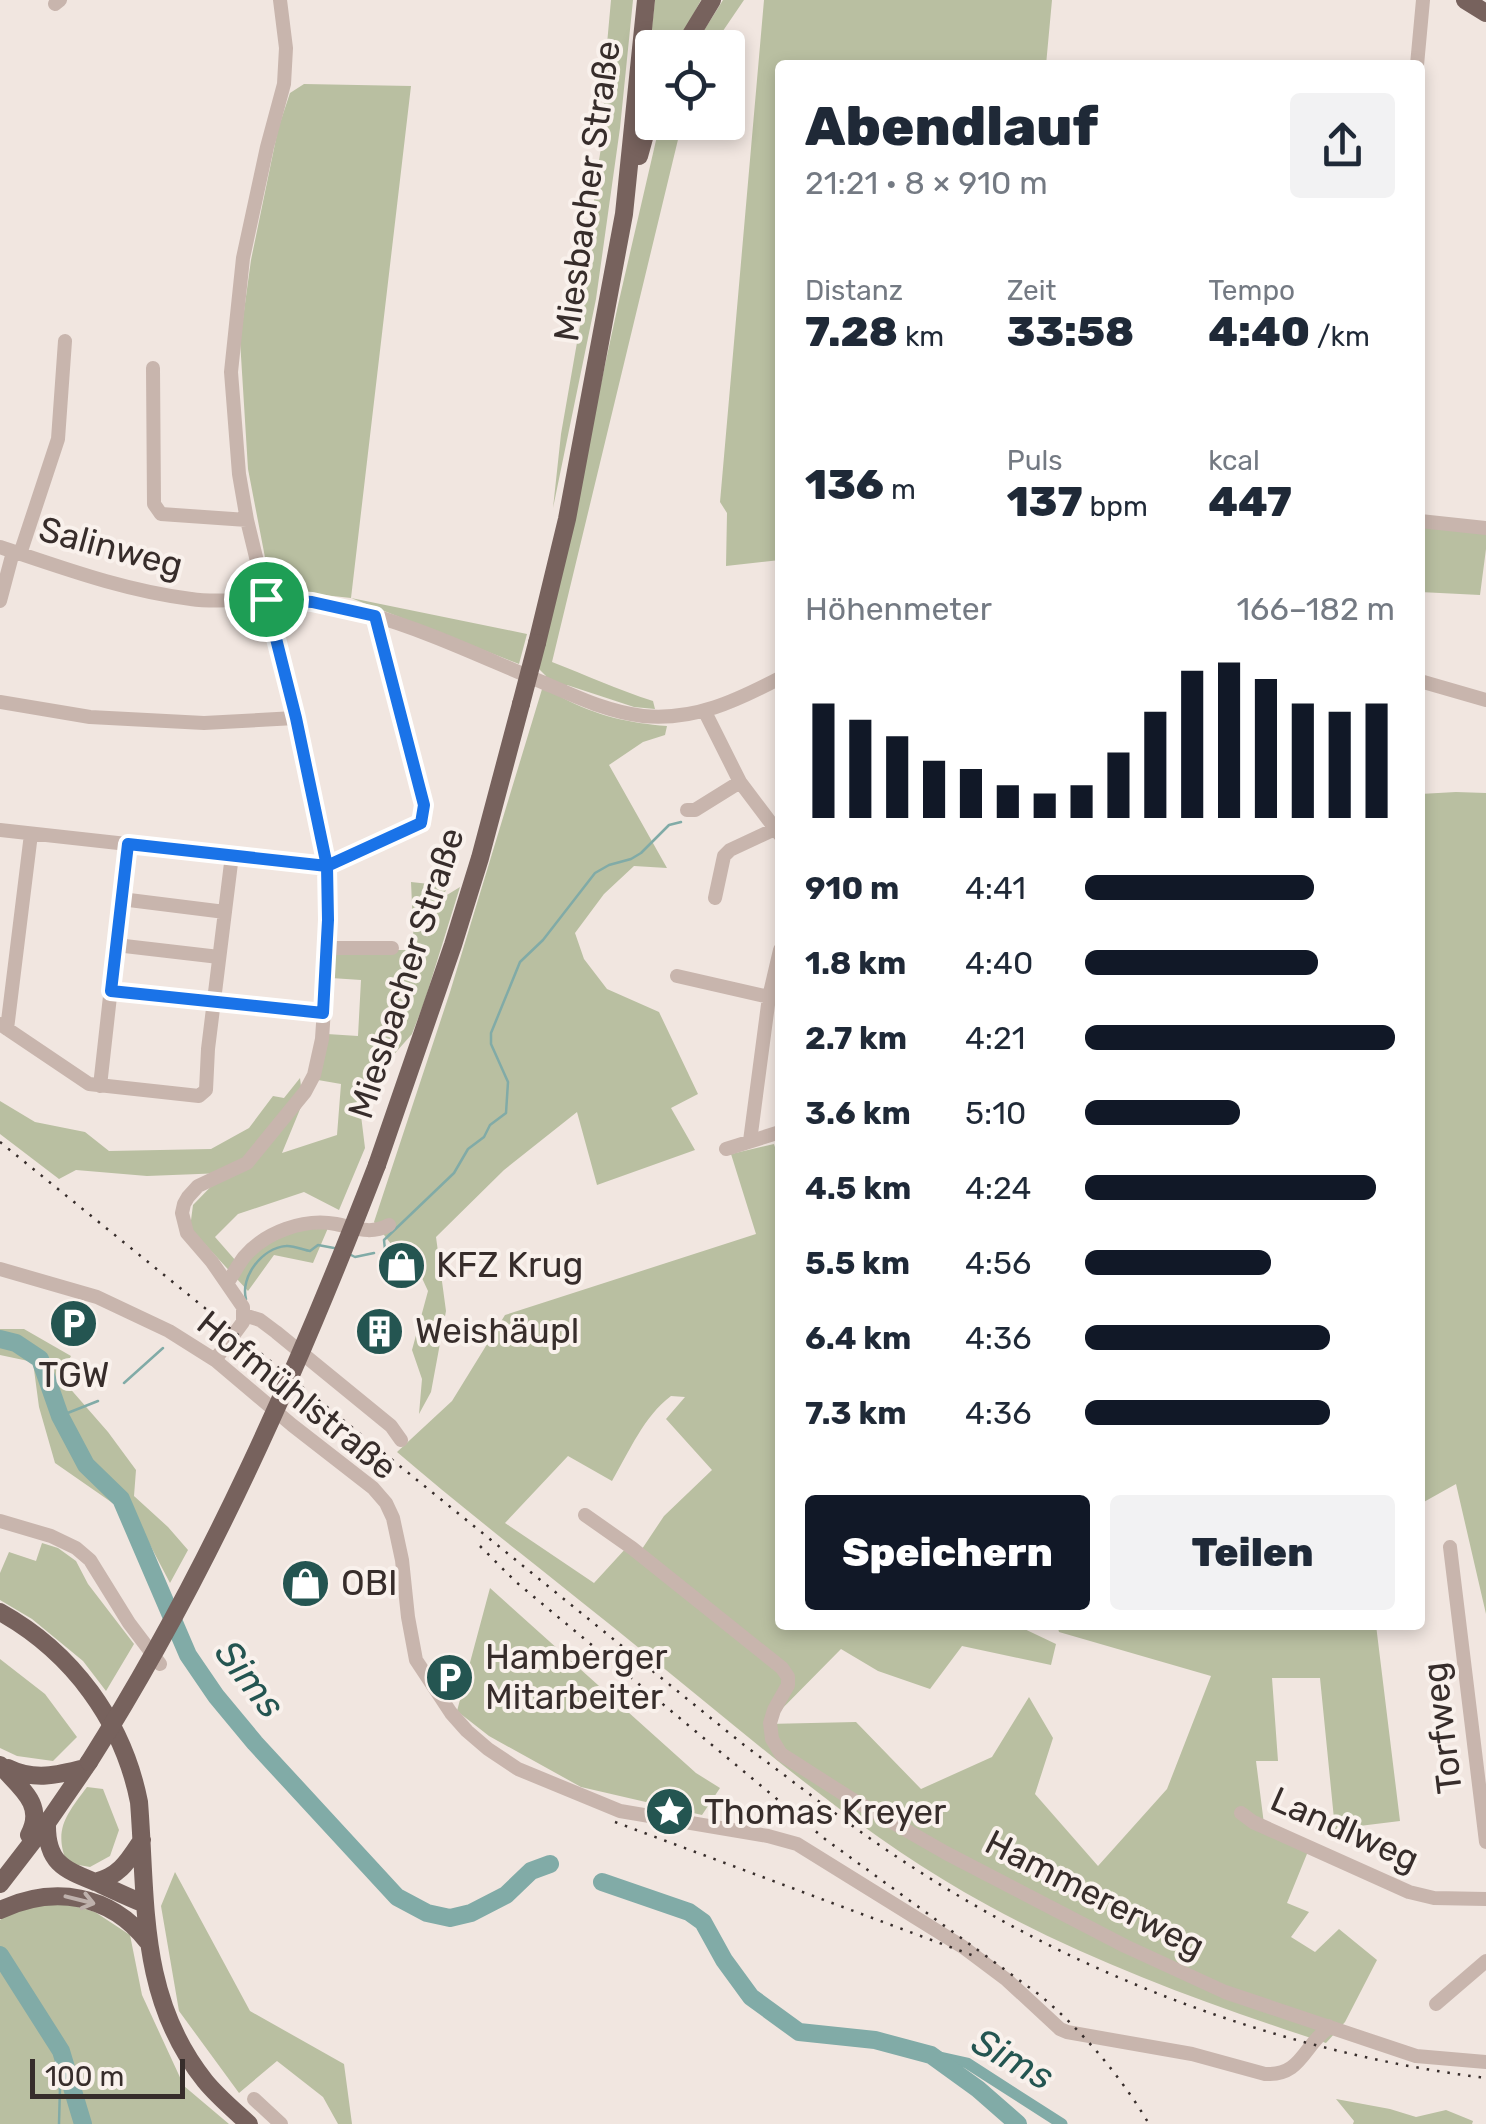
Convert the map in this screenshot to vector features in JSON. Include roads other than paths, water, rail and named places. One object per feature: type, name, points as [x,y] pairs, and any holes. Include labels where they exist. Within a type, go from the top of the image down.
[{"type":"main road","name":"Miesbacher Straße","points":[[0,1883],[87,1764],[206,1560],[296,1364],[377,1164],[464,910],[567,519],[624,214],[646,0]]},
{"type":"main road","points":[[694,30],[712,0]]},
{"type":"main road","points":[[1464,0],[1486,13]]},
{"type":"main road","points":[[624,214],[644,140]]},
{"type":"main road","points":[[0,1612],[55,1652],[91,1691],[118,1735],[134,1780],[142,1840],[147,1942],[158,1992],[174,2033],[204,2080],[249,2124]]},
{"type":"main road","points":[[0,1764],[27,1776],[46,1776],[87,1764]]},
{"type":"main road","points":[[0,1764],[32,1802],[36,1818],[0,1883]]},
{"type":"main road","points":[[47,1823],[48,1845],[65,1869],[145,1908]]},
{"type":"main road","points":[[95,1882],[123,1869],[142,1840]]},
{"type":"main road","points":[[0,1910],[26,1900],[76,1898],[116,1911],[147,1942]]},
{"type":"main road","points":[[116,1911],[145,1908]]},
{"type":"street","points":[[215,1360],[238,1329],[243,1307],[187,1233],[182,1214],[184,1204],[198,1186],[247,1164],[306,1092],[322,1039],[328,948],[327,866],[296,718],[247,520],[239,474],[232,362],[243,258],[284,84],[286,48],[280,0]]},
{"type":"street","points":[[1417,60],[1422,0]]},
{"type":"street","points":[[0,600],[11,551],[58,439],[65,340]]},
{"type":"street","points":[[153,368],[154,504],[161,514],[247,520]]},
{"type":"street","points":[[1425,522],[1486,528]]},
{"type":"street","name":"Salinweg","points":[[11,551],[108,583],[175,597],[312,602],[375,616],[599,706],[641,716],[706,712],[775,681]]},
{"type":"street","points":[[0,830],[327,866],[421,823],[424,805],[375,616]]},
{"type":"street","points":[[1425,682],[1486,700]]},
{"type":"street","points":[[0,702],[90,718],[204,724],[296,718]]},
{"type":"street","points":[[706,712],[740,782],[775,828]]},
{"type":"street","points":[[687,810],[695,810],[740,782]]},
{"type":"street","points":[[715,898],[724,856],[730,850],[775,833]]},
{"type":"street","points":[[31,834],[3,1026],[78,1079],[100,1086],[199,1096],[206,1090],[232,855]]},
{"type":"street","points":[[100,1086],[128,844]]},
{"type":"street","points":[[121,899],[225,912]]},
{"type":"street","points":[[116,945],[219,957]]},
{"type":"street","points":[[328,948],[392,948]]},
{"type":"street","points":[[750,1141],[775,971]]},
{"type":"street","points":[[677,976],[769,997]]},
{"type":"street","points":[[111,991],[323,1013]]},
{"type":"street","points":[[726,1149],[775,1134]]},
{"type":"street","points":[[227,1283],[246,1255],[283,1229],[330,1223],[369,1232],[389,1225]]},
{"type":"street","name":"Hofmühlstraße","points":[[0,1268],[112,1304],[156,1323],[215,1360],[373,1488],[393,1518],[416,1660],[456,1720],[476,1740],[518,1769],[620,1811],[798,1844],[963,1947],[1068,2032],[1192,2054],[1276,2075],[1295,2066],[1328,2026]]},
{"type":"street","points":[[244,1315],[260,1320],[276,1332],[390,1426],[401,1440]]},
{"type":"street","name":"Hammererweg","points":[[586,1515],[782,1668],[788,1685],[770,1723],[772,1739],[781,1754],[946,1853],[1125,1946],[1224,1992],[1328,2026]]},
{"type":"street","points":[[0,1521],[51,1536],[90,1560],[129,1624],[160,1664]]},
{"type":"street","name":"Torfweg","points":[[1450,1547],[1486,1842]]},
{"type":"street","name":"Landlweg","points":[[1241,1813],[1253,1822],[1409,1892],[1434,1898],[1486,1899]]},
{"type":"street","points":[[1436,2004],[1486,1961]]},
{"type":"street","points":[[1328,2026],[1416,2056],[1486,2062]]},
{"type":"street","points":[[254,2099],[281,2124]]},
{"type":"waterway","points":[[385,1250],[384,1240],[454,1173],[468,1149],[506,1113],[508,1082],[491,1044],[491,1033],[520,962],[543,940],[595,873],[631,859],[669,825],[681,822]]},
{"type":"waterway","points":[[246,1299],[250,1273],[269,1252],[286,1246],[310,1251],[318,1245],[334,1248]]},
{"type":"waterway","points":[[351,1255],[374,1253]]},
{"type":"waterway","name":"Sims","points":[[0,1339],[16,1343],[40,1359],[60,1416],[86,1465],[121,1499],[188,1655],[216,1696],[397,1897],[427,1913],[450,1918],[471,1913],[506,1895],[531,1871],[550,1864]]},
{"type":"waterway","points":[[124,1383],[163,1348]]},
{"type":"waterway","points":[[60,1416],[98,1401]]},
{"type":"waterway","name":"Sims","points":[[602,1882],[689,1912],[703,1922],[751,1997],[799,2032],[875,2040],[931,2055],[1018,2124]]},
{"type":"waterway","points":[[0,1955],[61,2051],[83,2124]]},
{"type":"waterway","points":[[59,2124],[61,2051]]},
{"type":"waterway","name":"Sims","points":[[931,2055],[967,2063],[1062,2124]]},
{"type":"railway","points":[[0,1142],[744,1745],[917,1870],[1050,1945],[1190,2006],[1337,2050],[1486,2078]]},
{"type":"railway","points":[[480,1546],[516,1582],[825,1839],[1041,1996],[1100,2056],[1149,2124]]},
{"type":"railway","points":[[615,1822],[977,1957]]},
{"type":"place","name":"KFZ Krug","points":[[401,1265]]},
{"type":"place","name":"TGW","points":[[74,1323]]},
{"type":"place","name":"Weishäupl","points":[[380,1331]]},
{"type":"place","name":"OBI","points":[[306,1583]]},
{"type":"place","name":"Hamberger Mitarbeiter","points":[[450,1677]]},
{"type":"place","name":"Thomas Kreyer","points":[[669,1812]]}]
